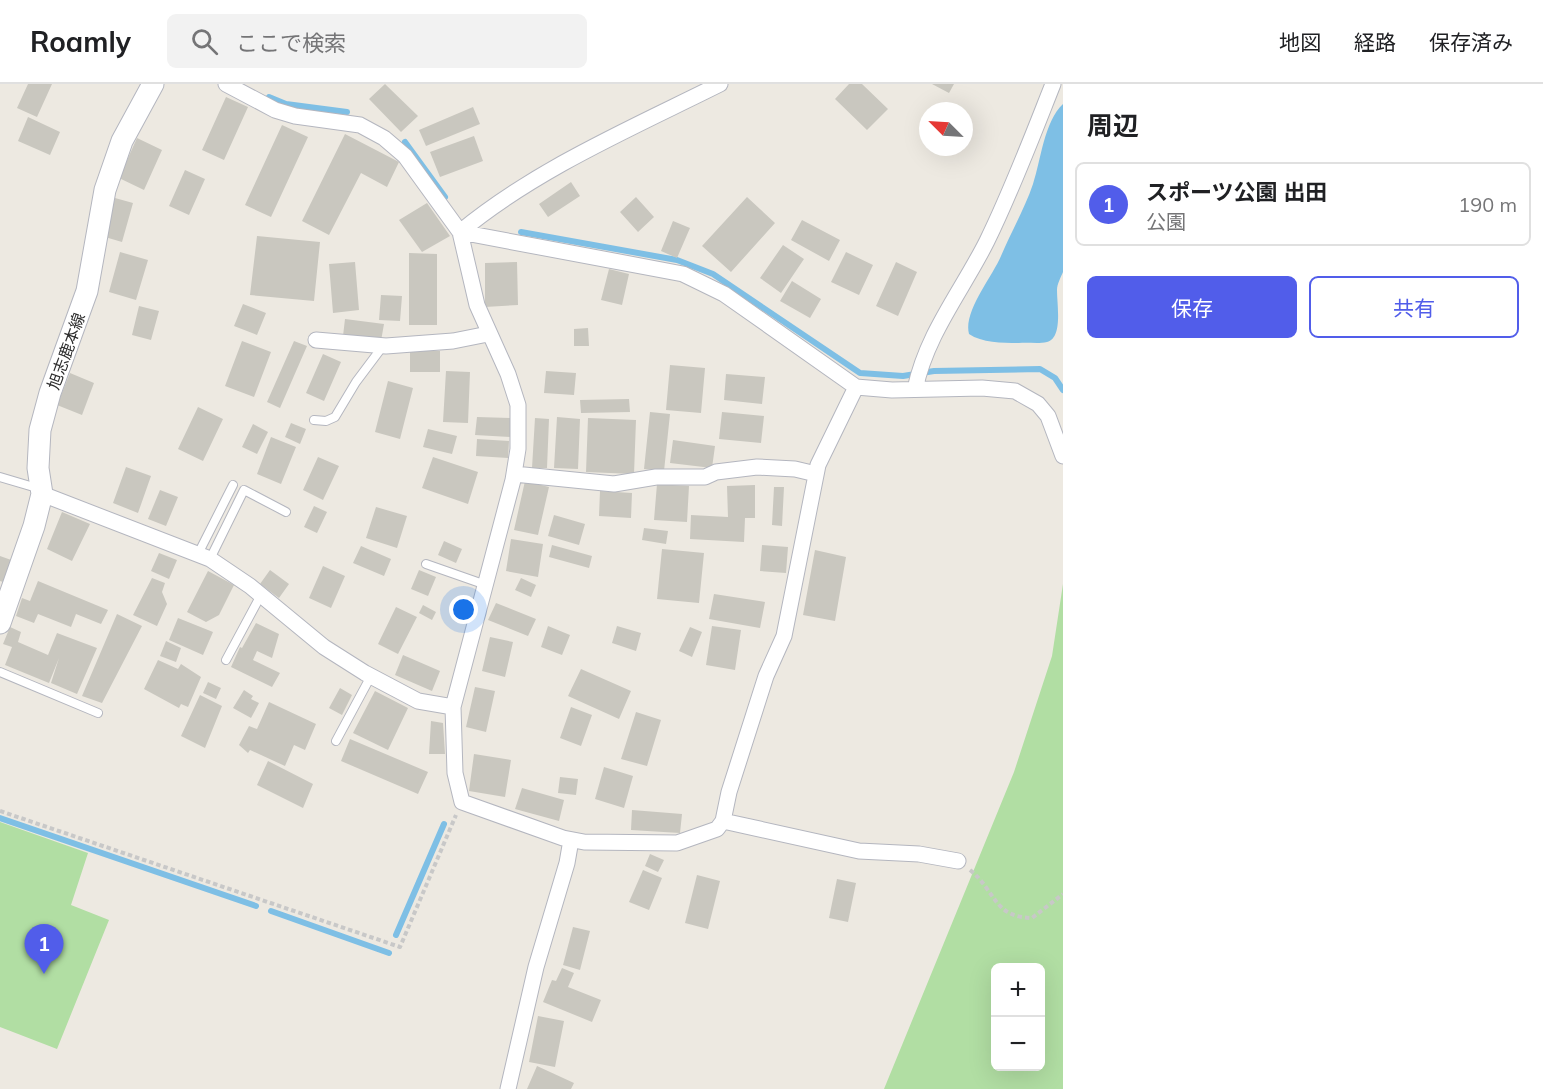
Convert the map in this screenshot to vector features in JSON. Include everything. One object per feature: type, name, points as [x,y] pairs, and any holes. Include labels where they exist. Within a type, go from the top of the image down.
[{"type":"main road","name":"旭志鹿本線","points":[[0,623],[34,526],[42,491],[39,468],[40,430],[50,393],[87,291],[105,190],[122,141],[153,84]]},
{"type":"street","points":[[226,84],[275,110],[295,116],[360,125],[384,138],[405,156],[460,232],[477,305],[488,334],[508,374],[518,405],[518,449],[514,474],[487,585],[453,708],[455,773],[462,802],[571,840],[677,843],[717,829],[723,821],[729,792],[766,676],[784,636],[816,474],[856,387]]},
{"type":"street","points":[[460,232],[491,206],[521,188],[611,138],[720,84]]},
{"type":"street","points":[[915,388],[920,363],[944,312],[986,243],[1015,180],[1053,84]]},
{"type":"street","points":[[460,232],[683,274],[724,294],[856,387],[892,390],[915,388],[1015,391],[1038,404],[1048,416],[1058,435],[1063,456]]},
{"type":"street","points":[[316,340],[383,346],[453,341],[488,334]]},
{"type":"street","points":[[514,474],[614,484],[656,477],[705,477],[716,472],[756,467],[795,469],[816,474]]},
{"type":"street","points":[[42,491],[204,557],[231,571],[324,647],[418,701],[453,708]]},
{"type":"street","points":[[723,821],[859,851],[919,854],[958,861]]},
{"type":"street","points":[[508,1089],[536,967],[567,863],[571,840]]},
{"type":"lane","points":[[314,420],[326,421],[335,417],[356,382],[383,346]]},
{"type":"lane","points":[[0,477],[42,491]]},
{"type":"lane","points":[[204,557],[233,485]]},
{"type":"lane","points":[[204,557],[244,490],[286,512]]},
{"type":"lane","points":[[426,564],[487,585]]},
{"type":"lane","points":[[226,660],[261,595]]},
{"type":"lane","points":[[0,672],[98,713]]},
{"type":"lane","points":[[336,741],[371,676]]},
{"type":"path","points":[[0,811],[400,947],[462,802]]},
{"type":"path","points":[[958,861],[976,875],[1003,910],[1012,916],[1032,918],[1063,894]]},
{"type":"green space","points":[[1063,584],[1063,1089],[884,1089],[1014,772],[1052,656]]},
{"type":"green space","points":[[0,822],[88,853],[71,905],[109,920],[57,1049],[0,1027]]},
{"type":"water","points":[[1063,104],[1063,272],[1057,288],[1058,320],[1055,334],[1047,342],[1040,343],[1000,343],[974,337],[969,334],[970,315],[1026,202],[1047,131]]},
{"type":"building","points":[[28,84],[52,84],[37,117],[17,108]]},
{"type":"building","points":[[385,84],[418,116],[401,132],[369,99]]},
{"type":"building","points":[[849,84],[862,84],[888,109],[867,130],[835,99]]},
{"type":"building","points":[[932,84],[954,84],[949,93]]},
{"type":"building","points":[[226,97],[248,107],[224,160],[202,150]]},
{"type":"building","points":[[473,107],[480,124],[426,146],[419,130]]},
{"type":"building","points":[[28,117],[60,132],[50,155],[18,141]]},
{"type":"building","points":[[282,125],[308,137],[271,217],[245,205]]},
{"type":"building","points":[[345,134],[399,162],[387,187],[361,173],[329,235],[302,221]]},
{"type":"building","points":[[474,136],[483,161],[440,177],[430,152]]},
{"type":"building","points":[[137,138],[162,150],[144,190],[119,178]]},
{"type":"building","points":[[185,170],[205,179],[189,215],[169,206]]},
{"type":"building","points":[[571,182],[580,196],[548,217],[539,204]]},
{"type":"building","points":[[636,197],[654,217],[638,232],[620,212]]},
{"type":"building","points":[[747,197],[775,223],[731,272],[702,246]]},
{"type":"building","points":[[115,198],[133,203],[122,242],[105,237]]},
{"type":"building","points":[[427,203],[450,236],[422,252],[399,220]]},
{"type":"building","points":[[802,220],[840,240],[829,261],[791,240]]},
{"type":"building","points":[[673,221],[690,228],[677,258],[661,251]]},
{"type":"building","points":[[257,236],[320,242],[314,301],[250,295]]},
{"type":"building","points":[[783,245],[804,259],[781,293],[760,278]]},
{"type":"building","points":[[120,252],[148,260],[136,300],[109,292]]},
{"type":"building","points":[[846,252],[873,265],[859,295],[831,282]]},
{"type":"building","points":[[409,253],[437,254],[437,325],[409,325]]},
{"type":"building","points":[[355,262],[359,310],[333,313],[329,264]]},
{"type":"building","points":[[517,262],[518,305],[485,307],[485,263]]},
{"type":"building","points":[[896,262],[917,272],[898,316],[876,306]]},
{"type":"building","points":[[609,269],[629,274],[622,305],[601,300]]},
{"type":"building","points":[[792,281],[821,299],[810,318],[780,301]]},
{"type":"building","points":[[381,295],[402,296],[400,321],[379,320]]},
{"type":"building","points":[[243,304],[266,313],[257,335],[234,326]]},
{"type":"building","points":[[139,306],[159,311],[151,340],[132,335]]},
{"type":"building","points":[[345,319],[384,324],[381,341],[343,336]]},
{"type":"building","points":[[588,328],[589,346],[574,346],[574,329]]},
{"type":"building","points":[[242,341],[271,352],[254,397],[225,386]]},
{"type":"building","points":[[294,341],[307,346],[280,408],[267,402]]},
{"type":"building","points":[[410,351],[440,351],[440,372],[410,372]]},
{"type":"building","points":[[323,354],[341,362],[324,401],[306,393]]},
{"type":"building","points":[[670,365],[705,368],[701,413],[666,410]]},
{"type":"building","points":[[446,371],[470,372],[468,423],[443,422]]},
{"type":"building","points":[[546,371],[576,373],[574,395],[544,393]]},
{"type":"building","points":[[70,373],[94,383],[82,415],[57,405]]},
{"type":"building","points":[[726,374],[765,377],[762,404],[724,400]]},
{"type":"building","points":[[388,381],[413,388],[400,439],[375,432]]},
{"type":"building","points":[[629,399],[630,412],[581,413],[580,400]]},
{"type":"building","points":[[198,407],[223,419],[203,461],[178,449]]},
{"type":"building","points":[[650,412],[670,414],[664,471],[644,469]]},
{"type":"building","points":[[722,412],[764,416],[761,443],[719,439]]},
{"type":"building","points":[[477,417],[512,418],[511,437],[475,435]]},
{"type":"building","points":[[557,417],[580,419],[578,469],[554,468]]},
{"type":"building","points":[[535,418],[549,419],[547,468],[532,468]]},
{"type":"building","points":[[588,418],[636,420],[634,474],[586,472]]},
{"type":"building","points":[[291,423],[306,429],[300,444],[285,437]]},
{"type":"building","points":[[253,424],[268,432],[257,454],[242,447]]},
{"type":"building","points":[[428,429],[457,436],[452,454],[423,447]]},
{"type":"building","points":[[271,437],[296,447],[281,484],[257,474]]},
{"type":"building","points":[[477,439],[509,441],[508,458],[476,456]]},
{"type":"building","points":[[673,440],[715,446],[712,468],[670,463]]},
{"type":"building","points":[[318,457],[339,466],[323,500],[303,490]]},
{"type":"building","points":[[433,457],[478,472],[468,504],[422,488]]},
{"type":"building","points":[[126,467],[151,476],[138,513],[113,503]]},
{"type":"building","points":[[525,481],[549,487],[538,535],[514,530]]},
{"type":"building","points":[[657,484],[689,486],[687,522],[654,520]]},
{"type":"building","points":[[755,485],[755,518],[745,518],[744,542],[690,539],[691,515],[728,517],[727,486]]},
{"type":"building","points":[[774,487],[784,487],[782,526],[772,525]]},
{"type":"building","points":[[160,490],[178,497],[166,526],[148,519]]},
{"type":"building","points":[[600,491],[632,493],[631,518],[599,516]]},
{"type":"building","points":[[314,506],[327,512],[317,533],[304,527]]},
{"type":"building","points":[[376,507],[407,516],[397,548],[366,538]]},
{"type":"building","points":[[62,512],[90,524],[72,561],[47,549]]},
{"type":"building","points":[[554,515],[585,524],[579,545],[548,536]]},
{"type":"building","points":[[644,528],[668,531],[666,544],[642,540]]},
{"type":"building","points":[[511,539],[543,544],[538,577],[506,571]]},
{"type":"building","points":[[444,541],[462,549],[456,563],[438,555]]},
{"type":"building","points":[[552,545],[592,556],[589,568],[549,557]]},
{"type":"building","points":[[762,545],[788,547],[786,573],[760,571]]},
{"type":"building","points":[[361,546],[391,559],[384,576],[353,563]]},
{"type":"building","points":[[662,549],[704,553],[699,603],[657,599]]},
{"type":"building","points":[[815,550],[846,557],[835,621],[803,615]]},
{"type":"building","points":[[159,553],[177,560],[169,579],[151,571]]},
{"type":"building","points":[[0,556],[14,561],[6,583],[0,581]]},
{"type":"building","points":[[323,566],[345,576],[331,608],[309,598]]},
{"type":"building","points":[[270,570],[289,584],[279,598],[260,584]]},
{"type":"building","points":[[419,570],[436,577],[428,596],[411,589]]},
{"type":"building","points":[[208,571],[234,585],[219,615],[206,622],[187,612]]},
{"type":"building","points":[[152,578],[165,583],[162,592],[167,604],[157,626],[133,615]]},
{"type":"building","points":[[521,578],[536,585],[531,597],[515,590]]},
{"type":"building","points":[[38,581],[108,610],[101,624],[76,614],[71,627],[38,614],[34,623],[16,616],[22,598],[30,601]]},
{"type":"building","points":[[714,594],[765,602],[760,628],[709,619]]},
{"type":"building","points":[[496,603],[536,619],[528,636],[488,620]]},
{"type":"building","points":[[423,605],[436,612],[432,620],[419,613]]},
{"type":"building","points":[[396,607],[417,617],[398,654],[378,644]]},
{"type":"building","points":[[117,614],[142,626],[102,703],[82,696]]},
{"type":"building","points":[[178,618],[213,632],[203,655],[169,640]]},
{"type":"building","points":[[256,623],[279,634],[272,658],[257,651],[253,660],[280,673],[272,687],[231,667],[240,647],[242,648]]},
{"type":"building","points":[[548,626],[570,635],[562,655],[541,647]]},
{"type":"building","points":[[617,626],[641,633],[636,651],[612,643]]},
{"type":"building","points":[[712,626],[741,630],[735,670],[706,665]]},
{"type":"building","points":[[10,627],[21,632],[18,642],[48,655],[57,633],[97,648],[77,694],[51,683],[59,658],[49,683],[5,665],[12,647],[3,644]]},
{"type":"building","points":[[690,627],[702,632],[692,657],[679,651]]},
{"type":"building","points":[[490,637],[513,642],[505,677],[482,671]]},
{"type":"building","points":[[166,641],[181,648],[176,662],[160,656]]},
{"type":"building","points":[[403,655],[440,671],[432,691],[395,675]]},
{"type":"building","points":[[158,660],[178,669],[181,664],[201,677],[188,707],[181,704],[179,708],[144,689]]},
{"type":"building","points":[[581,669],[631,691],[619,719],[568,696]]},
{"type":"building","points":[[208,682],[221,688],[216,699],[203,693]]},
{"type":"building","points":[[475,687],[495,691],[486,732],[466,727]]},
{"type":"building","points":[[340,688],[352,695],[342,715],[329,708]]},
{"type":"building","points":[[244,690],[253,696],[251,699],[259,703],[251,718],[233,708]]},
{"type":"building","points":[[375,691],[408,708],[388,750],[353,733]]},
{"type":"building","points":[[200,695],[222,706],[205,748],[181,736]]},
{"type":"building","points":[[269,702],[316,724],[305,750],[294,745],[285,766],[250,750],[248,753],[239,745],[249,726],[257,729]]},
{"type":"building","points":[[571,707],[592,715],[581,746],[560,738]]},
{"type":"building","points":[[636,712],[661,720],[647,766],[621,759]]},
{"type":"building","points":[[431,721],[443,723],[445,754],[429,754]]},
{"type":"building","points":[[350,739],[428,772],[418,794],[341,761]]},
{"type":"building","points":[[474,754],[511,760],[505,797],[469,791]]},
{"type":"building","points":[[268,761],[313,784],[303,808],[257,785]]},
{"type":"building","points":[[604,767],[633,776],[624,808],[595,799]]},
{"type":"building","points":[[560,777],[578,779],[576,795],[558,793]]},
{"type":"building","points":[[522,788],[564,800],[559,821],[515,809]]},
{"type":"building","points":[[632,810],[682,814],[680,833],[631,830]]},
{"type":"building","points":[[650,854],[664,860],[658,872],[645,866]]},
{"type":"building","points":[[643,870],[662,878],[649,910],[629,902]]},
{"type":"building","points":[[697,875],[720,881],[708,929],[685,923]]},
{"type":"building","points":[[837,879],[856,883],[848,922],[829,918]]},
{"type":"building","points":[[573,927],[590,931],[580,970],[563,965]]},
{"type":"building","points":[[562,968],[574,973],[568,987],[601,1000],[592,1022],[543,1002],[552,980],[556,981]]},
{"type":"building","points":[[538,1016],[564,1021],[555,1067],[529,1062]]},
{"type":"building","points":[[537,1066],[574,1083],[571,1089],[527,1089]]},
{"type":"waterway","points":[[269,97],[286,104],[347,112]]},
{"type":"waterway","points":[[405,142],[445,197]]},
{"type":"waterway","points":[[521,232],[677,260],[713,274],[860,373],[903,376],[934,371],[1040,369],[1055,378],[1063,390]]},
{"type":"waterway","points":[[0,818],[256,906]]},
{"type":"waterway","points":[[396,935],[444,824]]},
{"type":"waterway","points":[[271,911],[389,953]]},
{"type":"place","name":"スポーツ公園 出田","points":[[44,974]]}]
